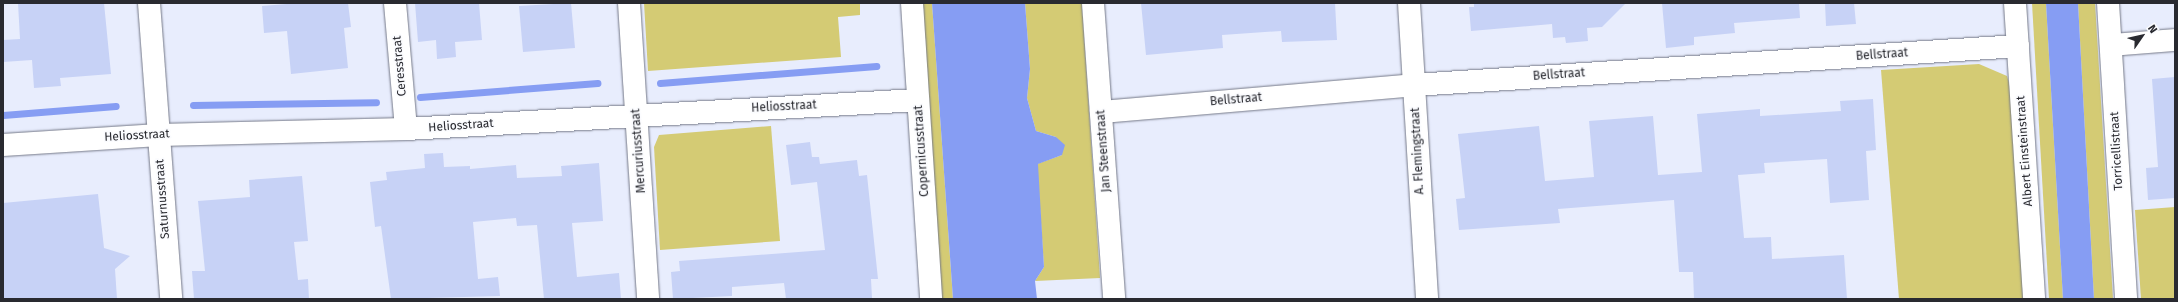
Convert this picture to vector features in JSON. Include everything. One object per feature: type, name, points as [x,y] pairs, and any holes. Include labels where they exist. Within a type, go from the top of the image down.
[{"type":"street","name":"Saturnusstraat","points":[[149,3],[171,299]]},
{"type":"street","name":"Ceresstraat","points":[[395,3],[406,129]]},
{"type":"street","name":"Mercuriusstraat","points":[[629,3],[648,299]]},
{"type":"street","name":"Copernicusstraat","points":[[912,3],[931,299]]},
{"type":"street","name":"Jan Steenstraat","points":[[1093,3],[1114,299]]},
{"type":"street","name":"A. Flemingstraat","points":[[1409,3],[1427,299]]},
{"type":"street","name":"Albert Einsteinstraat","points":[[2016,3],[2034,299]]},
{"type":"street","name":"Torricellistraat","points":[[2108,3],[2126,299]]},
{"type":"street","points":[[2111,44],[2175,40]]},
{"type":"street","name":"Bellstraat","points":[[1101,112],[1414,85],[2018,46]]},
{"type":"street","name":"Heliosstraat","points":[[3,145],[159,135],[406,129],[918,100]]},
{"type":"shaded area","points":[[644,3],[860,3],[860,15],[838,17],[841,57],[648,71]]},
{"type":"shaded area","points":[[920,3],[932,3],[953,299],[938,299]]},
{"type":"shaded area","points":[[1025,3],[1082,3],[1100,278],[1035,281],[1044,267],[1037,164],[1062,155],[1056,137],[1036,131],[1027,98],[1030,69]]},
{"type":"shaded area","points":[[2032,3],[2046,3],[2063,299],[2049,299]]},
{"type":"shaded area","points":[[2078,3],[2095,3],[2113,299],[2094,299]]},
{"type":"shaded area","points":[[1979,64],[2007,76],[2012,93],[2024,299],[1899,299],[1881,70]]},
{"type":"shaded area","points":[[771,126],[780,241],[660,250],[654,147],[659,135]]},
{"type":"shaded area","points":[[2175,207],[2175,299],[2141,299],[2135,210]]},
{"type":"water","points":[[932,3],[1025,3],[1030,69],[1027,98],[1036,131],[1056,137],[1065,145],[1062,155],[1038,164],[1044,267],[1035,281],[1037,299],[953,299]]},
{"type":"water","points":[[2046,3],[2078,3],[2094,299],[2063,299]]},
{"type":"building","points":[[18,3],[104,3],[111,74],[60,78],[61,86],[34,88],[32,60],[3,62],[3,40],[20,39]]},
{"type":"building","points":[[299,3],[348,3],[351,27],[344,28],[348,68],[291,74],[287,31],[264,33],[262,6]]},
{"type":"building","points":[[415,3],[479,3],[482,40],[455,42],[456,57],[437,59],[436,40],[418,42]]},
{"type":"building","points":[[571,3],[575,48],[523,52],[519,6]]},
{"type":"building","points":[[1141,3],[1335,3],[1337,40],[1282,42],[1281,31],[1222,35],[1223,48],[1146,55]]},
{"type":"building","points":[[1474,3],[1626,3],[1602,27],[1587,28],[1588,41],[1566,43],[1565,37],[1553,38],[1552,24],[1471,31],[1469,7],[1474,7]]},
{"type":"building","points":[[1662,3],[1799,3],[1800,18],[1734,23],[1735,33],[1694,37],[1694,45],[1666,48]]},
{"type":"building","points":[[1825,3],[1854,3],[1856,24],[1826,26]]},
{"type":"building","points":[[2175,77],[2175,198],[2148,200],[2146,168],[2158,167],[2152,79]]},
{"type":"building","points":[[1873,99],[1876,150],[1866,151],[1869,200],[1830,203],[1827,159],[1764,163],[1765,173],[1738,175],[1744,238],[1771,237],[1772,259],[1844,255],[1847,299],[1694,299],[1693,272],[1679,272],[1674,200],[1558,209],[1560,223],[1459,230],[1456,199],[1465,198],[1458,134],[1539,126],[1545,181],[1594,177],[1589,121],[1653,116],[1658,175],[1702,172],[1697,114],[1760,109],[1760,116],[1841,111],[1840,101]]},
{"type":"building","points":[[810,142],[812,157],[819,157],[820,164],[857,160],[859,176],[867,175],[878,279],[871,279],[872,298],[786,299],[784,283],[732,287],[732,296],[673,299],[671,272],[680,271],[679,261],[825,250],[817,182],[791,185],[786,145]]},
{"type":"building","points":[[443,153],[444,167],[470,166],[470,169],[516,165],[517,178],[562,176],[561,166],[599,163],[603,221],[572,223],[577,277],[619,273],[621,299],[544,299],[537,225],[517,226],[516,218],[473,222],[478,279],[498,277],[500,296],[391,299],[381,226],[375,227],[370,182],[387,180],[386,172],[425,168],[424,154]]},
{"type":"building","points":[[302,176],[308,241],[294,242],[298,280],[308,279],[309,299],[194,299],[192,271],[205,271],[198,201],[250,197],[249,180]]},
{"type":"building","points":[[98,194],[104,248],[130,256],[115,269],[117,299],[3,299],[3,203]]},
{"type":"waterway","points":[[660,83],[876,66]]},
{"type":"waterway","points":[[420,97],[597,83]]},
{"type":"waterway","points":[[193,105],[376,102]]},
{"type":"waterway","points":[[3,115],[116,106]]}]
